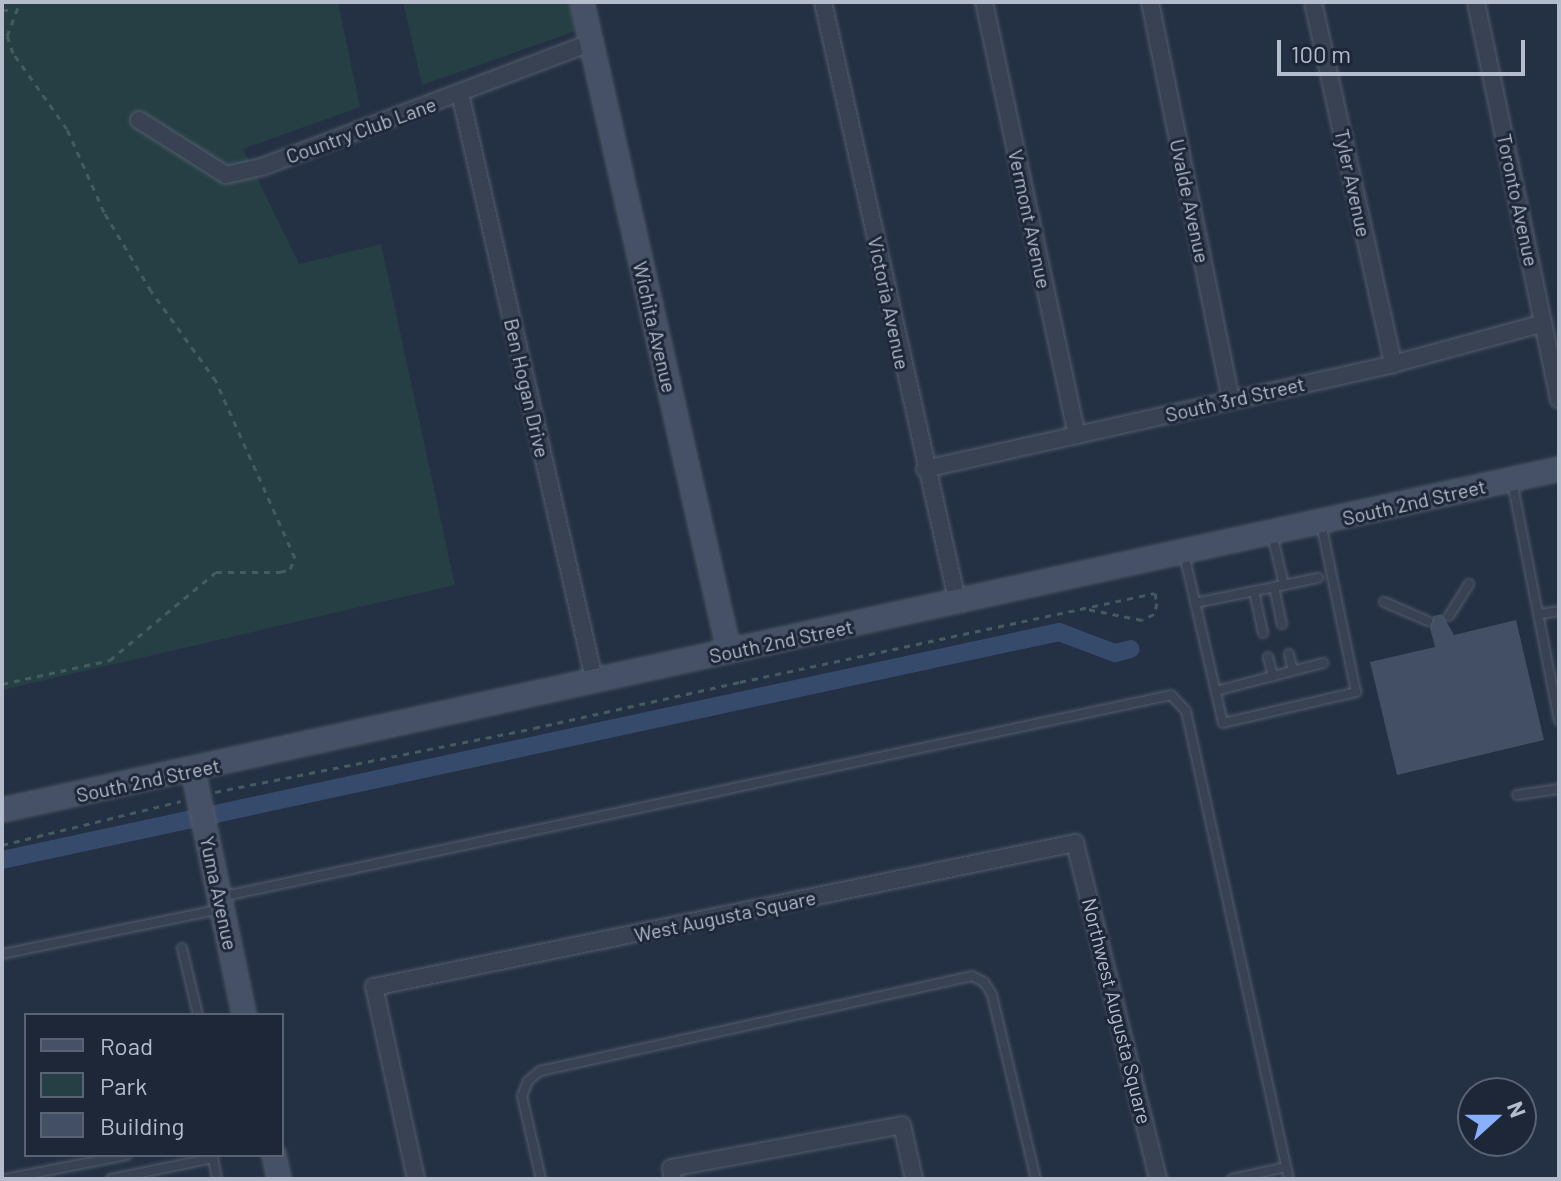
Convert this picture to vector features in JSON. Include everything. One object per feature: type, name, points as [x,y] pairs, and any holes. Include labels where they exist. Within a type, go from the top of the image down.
[{"type":"main road","name":"Wichita Avenue","points":[[582,2],[729,651]]},
{"type":"main road","name":"South 2nd Street","points":[[2,810],[958,604],[1559,469]]},
{"type":"main road","name":"Yuma Avenue","points":[[193,770],[244,1013]]},
{"type":"main road","points":[[274,1157],[279,1179]]},
{"type":"street","name":"Victoria Avenue","points":[[823,2],[925,469],[958,604]]},
{"type":"street","name":"Vermont Avenue","points":[[984,2],[1077,435]]},
{"type":"street","name":"Uvalde Avenue","points":[[1150,2],[1231,399]]},
{"type":"street","name":"Tyler Avenue","points":[[1313,2],[1393,364]]},
{"type":"street","name":"Toronto Avenue","points":[[1476,2],[1559,399]]},
{"type":"street","name":"Country Club Lane","points":[[139,120],[226,175],[460,93],[590,43]]},
{"type":"street","name":"Ben Hogan Drive","points":[[460,93],[595,683]]},
{"type":"street","name":"South 3rd Street","points":[[925,469],[1393,364],[1544,323]]},
{"type":"street","name":"West Augusta Square","points":[[416,1179],[374,987],[1075,843]]},
{"type":"street","name":"Northwest Augusta Square","points":[[1075,843],[1158,1179]]},
{"type":"street","points":[[672,1173],[902,1125],[914,1179]]},
{"type":"lane","points":[[1512,480],[1559,720]]},
{"type":"lane","points":[[1183,553],[1223,723],[1356,692],[1321,523]]},
{"type":"lane","points":[[1272,534],[1282,624]]},
{"type":"lane","points":[[1195,603],[1318,578]]},
{"type":"lane","points":[[1449,616],[1469,584]]},
{"type":"lane","points":[[1254,591],[1263,633]]},
{"type":"lane","points":[[1384,602],[1428,621]]},
{"type":"lane","points":[[1540,614],[1559,611]]},
{"type":"lane","points":[[1289,654],[1293,671]]},
{"type":"lane","points":[[1268,657],[1273,676]]},
{"type":"lane","points":[[1216,691],[1323,663]]},
{"type":"lane","points":[[2,954],[221,903],[1171,695],[1186,711],[1289,1179]]},
{"type":"lane","points":[[1517,795],[1559,789]]},
{"type":"lane","points":[[182,948],[198,1013]]},
{"type":"lane","points":[[541,1179],[522,1096],[540,1071],[972,976],[984,982],[992,995],[1036,1179]]},
{"type":"lane","points":[[5,1179],[117,1157]]},
{"type":"lane","points":[[111,1179],[217,1157]]},
{"type":"lane","points":[[213,1158],[217,1179]]},
{"type":"lane","points":[[1232,1179],[1286,1167]]},
{"type":"path","points":[[2,684],[110,660],[216,572],[280,572],[290,569],[295,558],[216,381],[151,291],[104,212],[67,129],[13,53],[7,36],[20,2]]},
{"type":"path","points":[[2,10],[16,10]]},
{"type":"path","points":[[2,845],[197,798],[1082,608],[1155,593],[1157,603],[1154,614],[1142,620],[1082,608]]},
{"type":"green space","points":[[2,2],[338,2],[360,107],[243,149],[299,264],[381,244],[455,585],[2,690]]},
{"type":"green space","points":[[403,2],[569,2],[576,31],[422,85]]},
{"type":"building","points":[[1442,614],[1454,635],[1516,620],[1544,740],[1397,775],[1370,662],[1435,647],[1430,628],[1433,616]]},
{"type":"waterway","points":[[2,860],[1059,632],[1115,653],[1131,649]]}]
